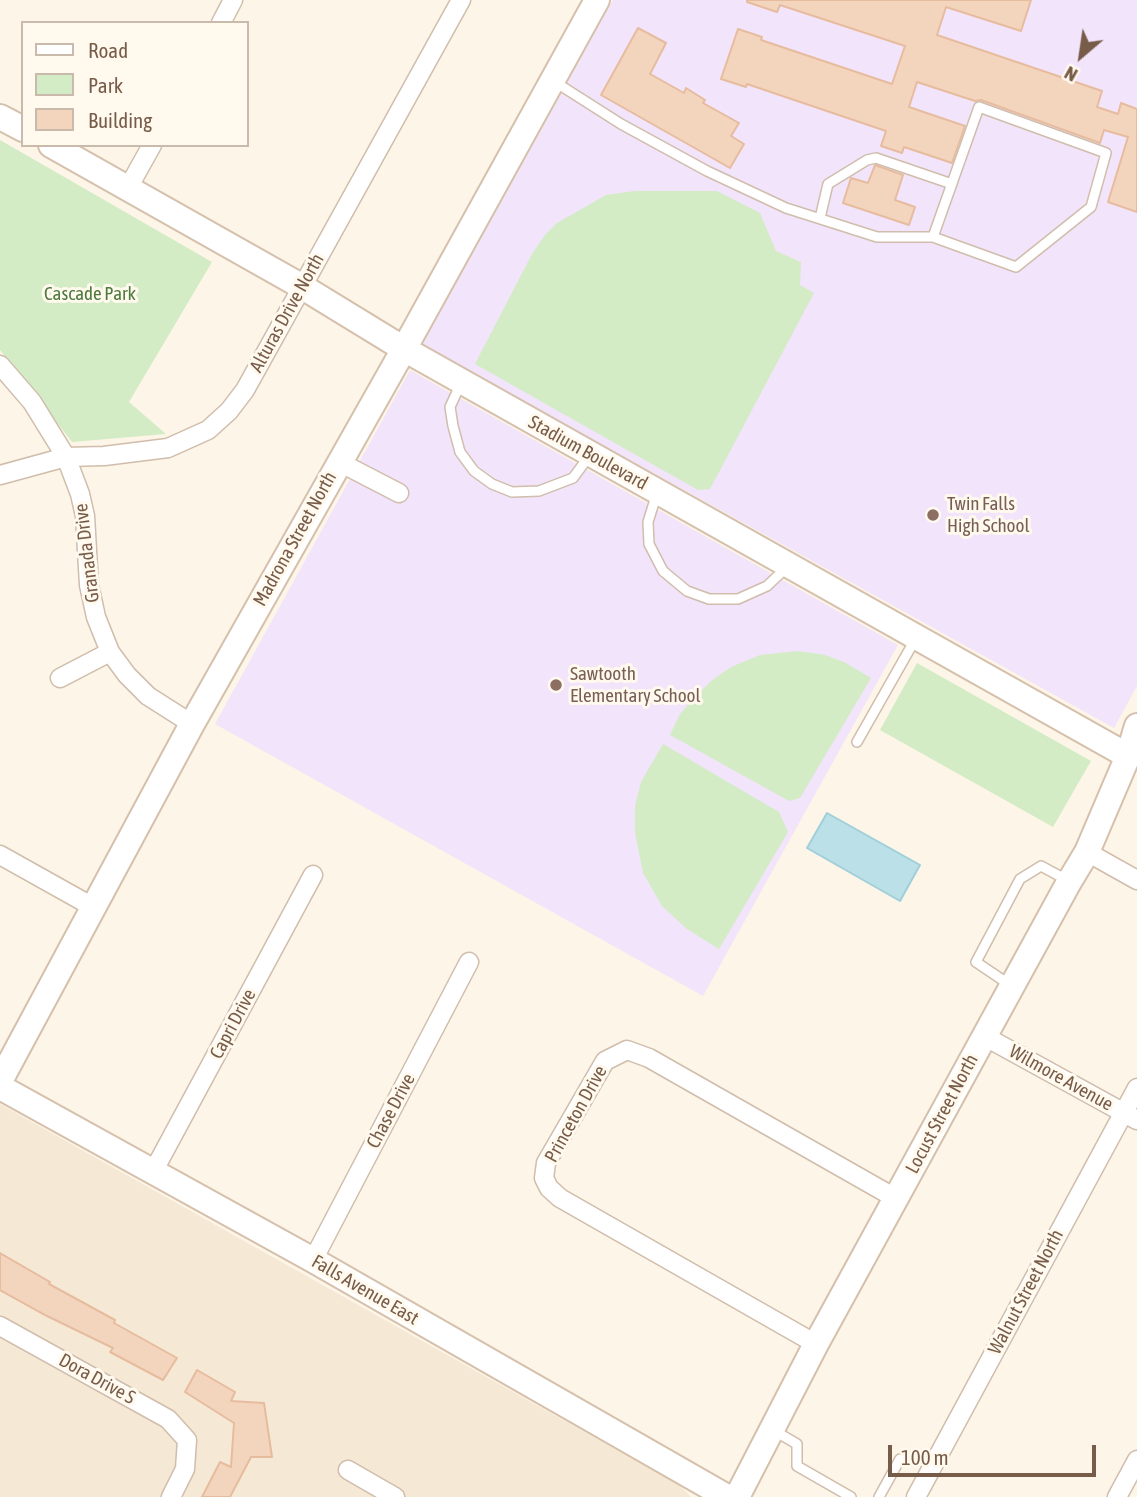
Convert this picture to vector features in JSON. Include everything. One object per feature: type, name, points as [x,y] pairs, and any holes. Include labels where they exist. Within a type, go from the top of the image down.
[{"type":"street","points":[[222,21],[233,0]]},
{"type":"street","name":"Alturas Drive North","points":[[0,475],[66,457],[104,456],[168,448],[208,430],[229,411],[245,390],[461,0]]},
{"type":"street","name":"Madrona Street North","points":[[0,1081],[192,724],[597,0]]},
{"type":"street","points":[[0,117],[21,129]]},
{"type":"street","name":"Stadium Boulevard","points":[[55,147],[301,286],[462,382],[1132,755]]},
{"type":"street","points":[[128,188],[151,147]]},
{"type":"street","name":"Granada Drive","points":[[0,365],[32,402],[66,457],[85,516],[89,585],[96,617],[110,652],[127,675],[148,696],[192,724]]},
{"type":"street","points":[[339,462],[399,493]]},
{"type":"street","points":[[60,678],[110,652]]},
{"type":"street","name":"Locust Street North","points":[[737,1497],[816,1344],[1087,852],[1132,755],[1137,726]]},
{"type":"street","points":[[1087,852],[1137,880]]},
{"type":"street","points":[[0,855],[93,907]]},
{"type":"street","name":"Capri Drive","points":[[153,1172],[313,875]]},
{"type":"street","name":"Chase Drive","points":[[313,1260],[469,962]]},
{"type":"street","name":"Wilmore Avenue","points":[[984,1036],[1130,1116]]},
{"type":"street","name":"Princeton Drive","points":[[816,1344],[560,1198],[549,1188],[544,1178],[546,1163],[605,1061],[627,1051],[649,1058],[897,1199]]},
{"type":"street","name":"Falls Avenue East","points":[[0,1087],[313,1260],[727,1497]]},
{"type":"street","name":"Walnut Street North","points":[[916,1497],[1130,1116],[1137,1088]]},
{"type":"street","name":"Dora Drive S","points":[[0,1326],[168,1419],[187,1440],[185,1469],[171,1497]]},
{"type":"street","points":[[1117,1497],[1137,1460]]},
{"type":"street","points":[[348,1470],[395,1497]]},
{"type":"lane","points":[[554,81],[621,124],[707,172],[786,208],[877,237],[933,237],[1016,267],[1091,206],[1106,153],[979,107],[933,237]]},
{"type":"lane","points":[[820,218],[828,184],[867,160],[876,158],[952,184]]},
{"type":"lane","points":[[462,382],[450,407],[460,452],[474,471],[492,484],[512,492],[539,491],[573,478],[591,454]]},
{"type":"lane","points":[[658,492],[648,522],[649,544],[663,571],[687,591],[709,599],[738,599],[767,586],[789,565]]},
{"type":"lane","points":[[857,742],[917,637]]},
{"type":"lane","points":[[1012,986],[976,962],[1020,879],[1041,866],[1069,882]]},
{"type":"lane","points":[[772,1429],[797,1444],[797,1466],[851,1497]]},
{"type":"lane","points":[[878,1497],[900,1459]]},
{"type":"shaded area","name":"Twin Falls High School","points":[[613,0],[1137,0],[1137,686],[1114,728],[422,345]]},
{"type":"shaded area","name":"Sawtooth Elementary School","points":[[410,370],[898,645],[703,996],[215,724]]},
{"type":"shaded area","points":[[0,1104],[679,1485],[691,1497],[0,1497]]},
{"type":"green space","name":"Cascade Park","points":[[0,140],[212,262],[129,402],[166,434],[72,442],[0,350]]},
{"type":"green space","points":[[635,191],[717,191],[760,213],[776,251],[801,262],[800,285],[814,293],[710,489],[698,490],[475,364],[532,254],[545,235],[557,223],[606,195]]},
{"type":"green space","points":[[798,651],[825,655],[844,662],[871,678],[800,798],[789,801],[670,735],[680,714],[694,698],[711,681],[731,667],[760,655]]},
{"type":"green space","points":[[917,663],[1091,761],[1053,827],[880,730]]},
{"type":"green space","points":[[663,744],[779,812],[788,832],[719,949],[687,929],[662,906],[643,873],[635,833],[635,806],[641,782]]},
{"type":"water","points":[[827,813],[920,865],[900,901],[807,848]]},
{"type":"building","points":[[747,0],[1031,0],[1021,31],[946,7],[937,35],[1102,91],[1097,107],[1118,114],[1121,103],[1137,109],[1137,212],[1108,202],[1128,137],[1104,130],[1100,143],[981,100],[975,101],[917,82],[909,107],[965,126],[952,163],[904,147],[902,153],[881,146],[886,131],[747,84],[746,87],[721,79],[738,29],[762,37],[761,40],[892,84],[905,46],[780,5],[777,12]]},
{"type":"building","points":[[638,28],[666,43],[650,74],[684,93],[686,88],[705,100],[703,103],[739,123],[731,136],[744,144],[730,168],[601,95]]},
{"type":"building","points":[[875,165],[903,175],[895,200],[915,207],[909,225],[843,203],[851,178],[868,183]]},
{"type":"building","points":[[0,1253],[177,1358],[163,1380],[110,1352],[113,1348],[0,1290]]},
{"type":"building","points":[[197,1370],[235,1392],[231,1401],[264,1403],[272,1457],[251,1457],[230,1497],[202,1497],[220,1462],[231,1467],[234,1423],[185,1392]]},
{"type":"place","name":"Twin Falls High School","points":[[933,515]]},
{"type":"place","name":"Sawtooth Elementary School","points":[[556,685]]}]
